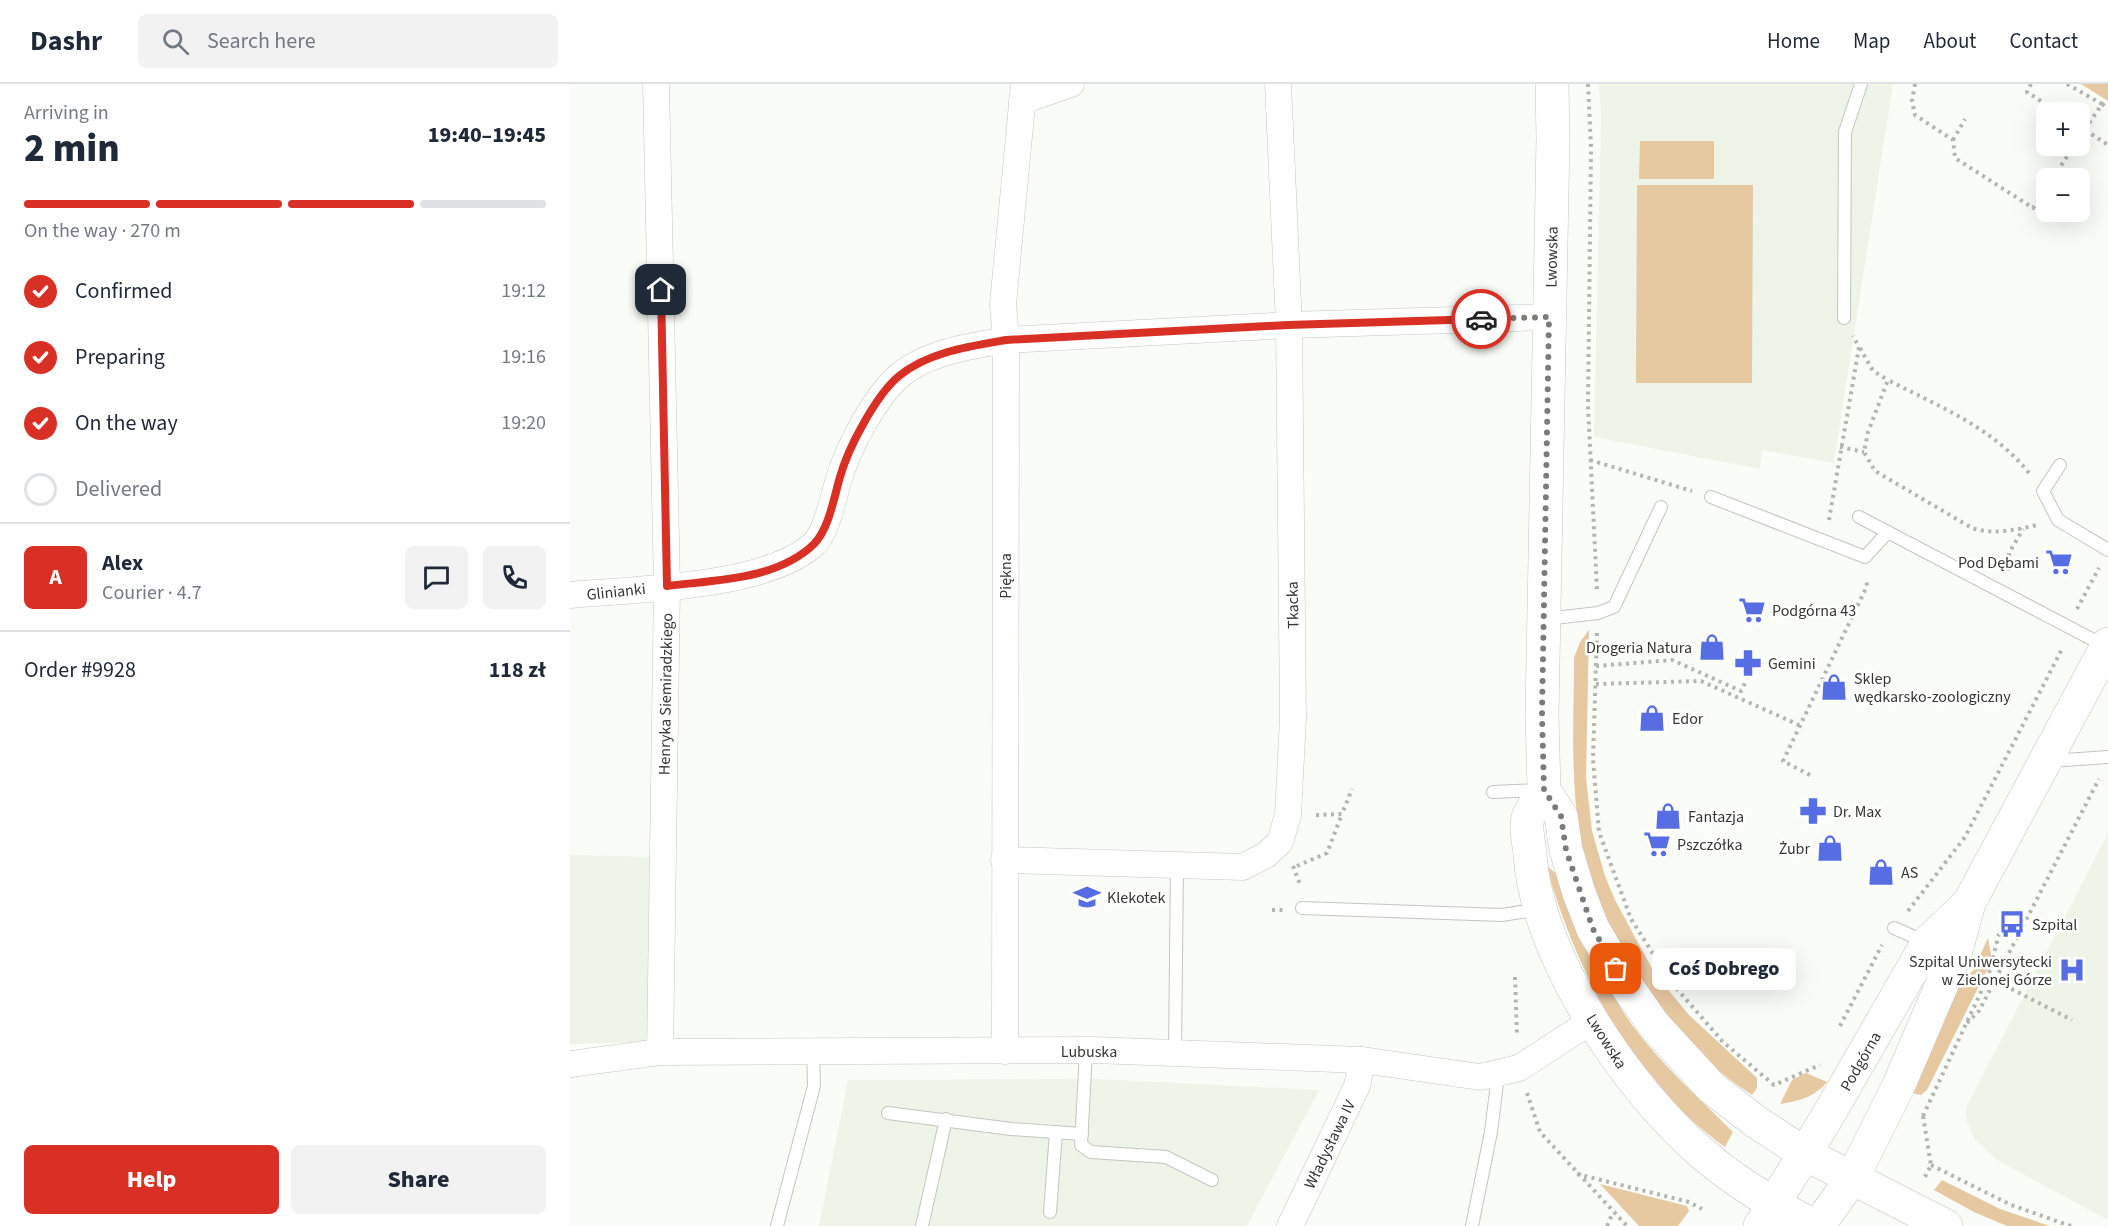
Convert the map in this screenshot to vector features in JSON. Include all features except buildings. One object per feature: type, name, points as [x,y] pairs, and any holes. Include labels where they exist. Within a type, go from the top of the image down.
[{"type":"street","name":"Henryka Siemiradzkiego","points":[[656,84],[667,586],[660,1052]]},
{"type":"street","name":"Piękna","points":[[1005,1051],[1006,340],[1003,304],[1023,93],[1071,84]]},
{"type":"street","name":"Tkacka","points":[[1004,860],[1243,867],[1266,855],[1280,842],[1287,818],[1293,712],[1288,325],[1278,84]]},
{"type":"street","name":"Lwowska","points":[[1552,84],[1543,619],[1544,790],[1527,819],[1531,865],[1540,909],[1558,955],[1617,1062],[1686,1138],[1725,1172],[1767,1215],[1816,1226]]},
{"type":"street","name":"Glinianki","points":[[570,595],[735,578],[769,569],[795,558],[815,544],[828,518],[844,460],[869,415],[898,376],[920,363],[964,348],[1006,340],[1288,325],[1549,317]]},
{"type":"street","name":"Podgórna","points":[[1767,1215],[1969,903],[2107,645]]},
{"type":"street","points":[[1544,790],[1561,816],[1566,850],[1593,929],[1628,988],[1654,1025],[1712,1088],[1805,1154],[1946,1226]]},
{"type":"street","name":"Podgórna","points":[[1816,1226],[1853,1177],[1898,1087],[1941,948]]},
{"type":"street","points":[[1509,1071],[1593,1020]]},
{"type":"street","name":"Lubuska","points":[[570,1064],[660,1052],[1086,1051],[1175,1052],[1362,1060],[1480,1077],[1509,1071]]},
{"type":"street","name":"Władysława IV","points":[[1290,1226],[1357,1086],[1362,1060]]},
{"type":"lane","points":[[1844,318],[1845,132],[1861,84]]},
{"type":"lane","points":[[2060,465],[2043,490],[2058,520],[2108,550]]},
{"type":"lane","points":[[1711,497],[1864,557],[1888,532]]},
{"type":"lane","points":[[1543,619],[1598,613],[1614,607],[1661,507]]},
{"type":"lane","points":[[1859,516],[2107,645]]},
{"type":"lane","points":[[2043,761],[2106,758]]},
{"type":"lane","points":[[1493,792],[1544,790]]},
{"type":"lane","points":[[1175,1052],[1177,865]]},
{"type":"lane","points":[[1302,908],[1502,915],[1540,909]]},
{"type":"lane","points":[[1894,928],[1941,948]]},
{"type":"lane","points":[[777,1226],[814,1086],[813,1050]]},
{"type":"lane","points":[[1086,1051],[1082,1145],[1091,1152],[1166,1157],[1212,1180]]},
{"type":"lane","points":[[1472,1226],[1491,1132],[1509,1071]]},
{"type":"lane","points":[[888,1113],[1082,1134]]},
{"type":"lane","points":[[922,1226],[946,1119]]},
{"type":"lane","points":[[1050,1212],[1056,1132]]},
{"type":"path","points":[[1588,84],[1591,147],[1590,460],[1598,613],[1593,759],[1599,832],[1631,919],[1671,982],[1723,1042],[1774,1084],[1820,1066],[1825,1056]]},
{"type":"path","points":[[1915,84],[1912,101],[1915,115],[1953,140]]},
{"type":"path","points":[[2031,84],[2027,92],[2042,102]]},
{"type":"path","points":[[2067,84],[2108,108]]},
{"type":"path","points":[[2090,122],[2102,104]]},
{"type":"path","points":[[1965,119],[1953,140],[1955,158],[2033,208],[2036,204]]},
{"type":"path","points":[[2090,133],[2108,145]]},
{"type":"path","points":[[1844,318],[1873,371],[1961,415],[1991,435],[2016,456],[2043,490]]},
{"type":"path","points":[[1825,542],[1859,347]]},
{"type":"path","points":[[1888,380],[1868,432],[1864,452],[1875,471],[1984,532],[2017,530],[2058,520]]},
{"type":"path","points":[[1840,447],[1864,452]]},
{"type":"path","points":[[1590,460],[1692,491]]},
{"type":"path","points":[[1810,775],[1783,761],[1867,586]]},
{"type":"path","points":[[1596,666],[1672,660],[1741,691],[1747,679]]},
{"type":"path","points":[[1835,1036],[1874,956],[1965,837],[2052,669]]},
{"type":"path","points":[[1596,684],[1701,681],[1799,725]]},
{"type":"path","points":[[1967,1023],[1979,1011],[2035,908],[2098,783],[2106,758]]},
{"type":"path","points":[[1302,890],[1295,870],[1327,853],[1352,789]]},
{"type":"path","points":[[1318,815],[1342,814]]},
{"type":"path","points":[[1923,1182],[1931,1165],[1923,1116],[1989,978],[2000,930]]},
{"type":"path","points":[[1515,977],[1509,1071],[1540,1132],[1576,1174],[1627,1226]]},
{"type":"path","points":[[1998,982],[2072,1020]]},
{"type":"path","points":[[1915,1113],[1923,1116]]},
{"type":"path","points":[[1931,1165],[2011,1205],[2072,1226]]},
{"type":"path","points":[[1576,1174],[1689,1202],[1702,1209]]},
{"type":"path","points":[[1606,1226],[1613,1212]]},
{"type":"shaded area","points":[[1599,84],[1893,84],[1834,463],[1762,450],[1760,469],[1594,437],[1601,117]]},
{"type":"shaded area","points":[[2081,84],[2108,84],[2108,101]]},
{"type":"shaded area","points":[[1640,141],[1714,141],[1714,179],[1639,179]]},
{"type":"shaded area","points":[[1637,185],[1753,185],[1752,383],[1636,383]]},
{"type":"shaded area","points":[[1589,630],[1586,778],[1592,831],[1605,876],[1615,900],[1655,974],[1689,1015],[1757,1078],[1757,1088],[1752,1095],[1692,1046],[1665,1015],[1641,982],[1620,947],[1589,873],[1577,814],[1573,747],[1574,658],[1580,642]]},
{"type":"shaded area","name":"Szpital Uniwersytecki w Zielonej Górze","points":[[2108,833],[2108,1220],[1995,1159],[1974,1138],[1967,1122],[1966,1108]]},
{"type":"shaded area","points":[[570,855],[653,857],[646,1042],[570,1044]]},
{"type":"shaded area","points":[[1546,865],[1559,876],[1601,972],[1632,1025],[1668,1067],[1733,1132],[1725,1147],[1692,1120],[1662,1090],[1635,1057],[1612,1021],[1591,984],[1574,945]]},
{"type":"shaded area","points":[[1988,938],[1991,954],[1988,968],[1927,1090],[1921,1095],[1910,1093],[1952,990],[1973,971]]},
{"type":"shaded area","points":[[1806,1073],[1827,1082],[1806,1098],[1780,1104],[1792,1080]]},
{"type":"shaded area","points":[[1097,1079],[1319,1090],[1247,1226],[819,1226],[848,1080]]},
{"type":"shaded area","points":[[1942,1180],[2000,1209],[2050,1226],[2007,1226],[1974,1212],[1934,1190]]},
{"type":"shaded area","points":[[1600,1184],[1687,1206],[1689,1211],[1678,1226],[1639,1226]]},
{"type":"way so far","points":[[1481,319],[1549,317],[1542,715],[1544,790],[1561,816],[1566,850],[1593,929],[1616,969]]},
{"type":"place","name":"Pod Dębami","points":[[2059,562]]},
{"type":"place","name":"Podgórna 43","points":[[1752,610]]},
{"type":"place","name":"Drogeria Natura","points":[[1712,647]]},
{"type":"place","name":"Gemini","points":[[1748,663]]},
{"type":"place","name":"Sklep wędkarsko-zoologiczny","points":[[1834,687]]},
{"type":"place","name":"Edor","points":[[1652,718]]},
{"type":"place","name":"Dr. Max","points":[[1813,811]]},
{"type":"place","name":"Fantazja","points":[[1668,816]]},
{"type":"place","name":"Pszczółka","points":[[1657,844]]},
{"type":"place","name":"Żubr","points":[[1830,848]]},
{"type":"place","name":"AS","points":[[1881,872]]},
{"type":"place","name":"Klekotek","points":[[1087,897]]},
{"type":"place","name":"Szpital","points":[[2012,924]]},
{"type":"place","name":"Coś Dobrego","points":[[1616,969]]},
{"type":"place","name":"Szpital Uniwersytecki w Zielonej Górze","points":[[2072,970]]},
{"type":"route","points":[[661,290],[667,586],[735,578],[769,569],[795,558],[815,544],[828,518],[844,460],[869,415],[898,376],[920,363],[964,348],[1006,340],[1288,325],[1481,319]]}]
